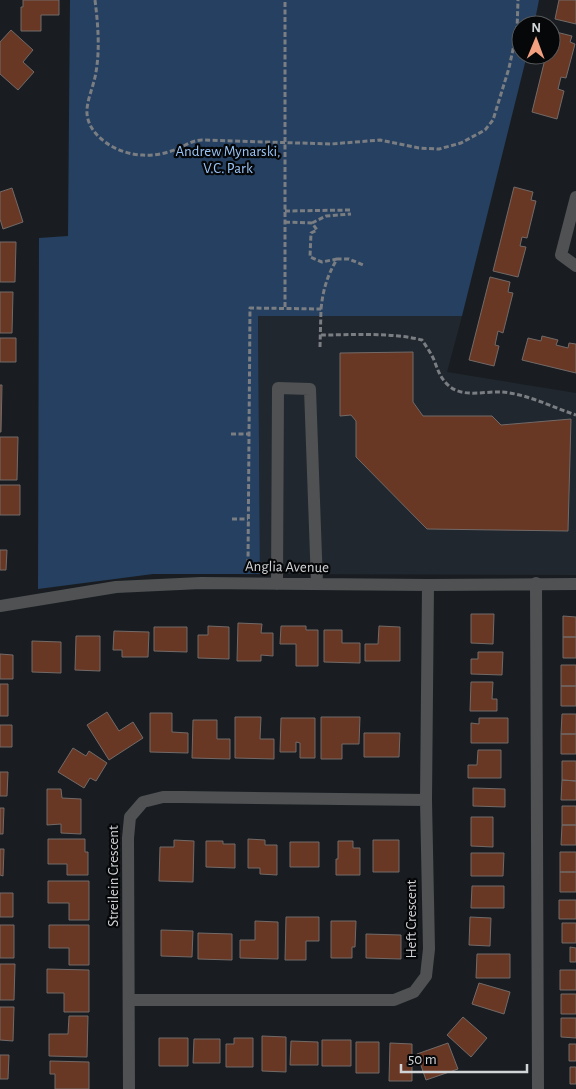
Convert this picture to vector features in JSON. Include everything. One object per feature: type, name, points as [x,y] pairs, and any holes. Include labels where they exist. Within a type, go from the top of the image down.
[{"type":"street","points":[[576,197],[561,254],[576,266]]},
{"type":"street","points":[[277,584],[278,388],[310,389],[317,584]]},
{"type":"street","name":"Anglia Avenue","points":[[0,606],[116,587],[201,583],[576,584]]},
{"type":"street","points":[[536,583],[538,1089]]},
{"type":"street","name":"Heft Crescent","points":[[130,1000],[394,1000],[414,992],[426,976],[429,949],[426,800],[428,585]]},
{"type":"street","name":"Streilein Crescent","points":[[129,1089],[128,838],[130,817],[143,802],[182,797],[426,800]]},
{"type":"path","points":[[95,0],[98,33],[96,72],[86,110],[89,126],[112,146],[142,156],[176,149],[196,140],[331,144],[380,140],[419,148],[439,149],[461,143],[485,130],[493,120],[517,31],[518,0]]},
{"type":"path","points":[[285,0],[285,307]]},
{"type":"path","points":[[285,211],[351,212],[326,216],[312,222],[285,222]]},
{"type":"path","points":[[312,222],[317,230],[311,232],[310,257],[322,262],[349,259],[363,264]]},
{"type":"path","points":[[321,309],[323,290],[329,273],[337,259]]},
{"type":"path","points":[[321,335],[411,337],[422,340],[434,359],[442,380],[451,388],[464,394],[501,392],[515,394],[576,415]]},
{"type":"path","points":[[231,434],[249,434]]},
{"type":"path","points":[[232,519],[248,519]]},
{"type":"shaded area","points":[[258,316],[462,316],[447,372],[576,393],[576,575],[260,574]]},
{"type":"green space","name":"Andrew Mynarski, V.C. Park","points":[[70,0],[539,0],[536,15],[511,15],[511,65],[525,65],[462,316],[258,316],[260,574],[153,574],[38,589],[39,238],[68,236]]},
{"type":"building","points":[[23,0],[59,0],[59,15],[41,15],[41,31],[21,31],[21,7],[23,7]]},
{"type":"building","points":[[559,0],[576,0],[576,24],[561,20],[561,15],[556,15]]},
{"type":"building","points":[[11,30],[33,50],[23,62],[34,72],[18,90],[0,74],[0,42]]},
{"type":"building","points":[[561,33],[572,36],[570,42],[575,44],[566,78],[561,77],[558,89],[564,91],[557,119],[532,112],[544,65],[561,65]]},
{"type":"building","points":[[514,187],[533,192],[531,200],[536,201],[527,238],[522,237],[520,246],[526,247],[518,277],[493,271]]},
{"type":"building","points":[[12,188],[23,222],[3,229],[0,219],[0,192]]},
{"type":"building","points":[[0,242],[16,242],[15,282],[0,282]]},
{"type":"building","points":[[490,277],[510,282],[508,292],[513,293],[503,333],[498,331],[495,345],[499,346],[494,366],[469,360]]},
{"type":"building","points":[[0,292],[13,292],[12,333],[0,333]]},
{"type":"building","points":[[542,336],[558,340],[556,345],[568,348],[569,343],[576,344],[576,373],[522,360],[528,338],[541,341]]},
{"type":"building","points":[[0,338],[16,338],[16,362],[0,362]]},
{"type":"building","points":[[413,352],[413,402],[423,416],[492,416],[501,425],[571,419],[568,531],[427,529],[356,457],[356,421],[351,415],[340,416],[340,353]]},
{"type":"building","points":[[0,385],[2,385],[1,432],[0,432]]},
{"type":"building","points":[[0,437],[18,437],[17,480],[0,480]]},
{"type":"building","points":[[0,485],[20,485],[20,515],[0,515]]},
{"type":"building","points":[[0,550],[7,550],[6,570],[0,570]]},
{"type":"building","points":[[471,614],[494,614],[493,644],[471,643]]},
{"type":"building","points":[[563,616],[576,617],[576,637],[563,637]]},
{"type":"building","points":[[238,623],[262,624],[261,633],[273,633],[273,656],[261,655],[261,661],[237,661]]},
{"type":"building","points":[[208,626],[229,627],[229,659],[198,658],[198,635],[208,635]]},
{"type":"building","points":[[281,626],[306,626],[306,630],[318,630],[318,666],[296,666],[296,644],[280,644]]},
{"type":"building","points":[[379,626],[400,627],[400,661],[365,661],[365,644],[378,644]]},
{"type":"building","points":[[154,627],[187,627],[187,652],[154,651]]},
{"type":"building","points":[[324,630],[342,630],[342,643],[360,643],[360,663],[324,662]]},
{"type":"building","points":[[114,631],[149,632],[148,657],[122,657],[122,650],[113,650]]},
{"type":"building","points":[[76,636],[100,636],[100,671],[75,670]]},
{"type":"building","points":[[563,637],[576,637],[576,658],[563,658]]},
{"type":"building","points":[[32,641],[61,642],[61,673],[32,672]]},
{"type":"building","points":[[478,652],[503,652],[502,675],[471,674],[471,659],[478,659]]},
{"type":"building","points":[[0,654],[13,655],[13,679],[0,679]]},
{"type":"building","points":[[561,665],[576,665],[576,686],[561,686]]},
{"type":"building","points":[[471,682],[493,682],[492,699],[497,699],[497,711],[470,711]]},
{"type":"building","points":[[0,684],[8,684],[8,716],[0,716]]},
{"type":"building","points":[[561,686],[576,686],[576,706],[561,706]]},
{"type":"building","points":[[107,712],[119,731],[133,722],[143,738],[109,760],[87,725]]},
{"type":"building","points":[[150,713],[172,713],[172,732],[188,733],[188,753],[150,752]]},
{"type":"building","points":[[562,714],[576,714],[576,734],[561,734]]},
{"type":"building","points":[[235,717],[261,717],[260,739],[274,739],[274,759],[235,758]]},
{"type":"building","points":[[321,717],[360,717],[359,744],[342,744],[342,759],[321,759]]},
{"type":"building","points":[[281,718],[315,718],[315,758],[300,758],[300,743],[296,742],[296,752],[280,752]]},
{"type":"building","points":[[479,718],[508,718],[508,743],[471,743],[471,723],[479,724]]},
{"type":"building","points":[[193,720],[217,720],[217,739],[230,739],[230,759],[192,758]]},
{"type":"building","points":[[0,725],[12,725],[12,747],[0,747]]},
{"type":"building","points":[[364,733],[400,733],[399,757],[364,757]]},
{"type":"building","points":[[561,734],[576,734],[576,754],[561,754]]},
{"type":"building","points":[[73,748],[86,756],[89,751],[107,763],[96,781],[90,778],[84,788],[58,772]]},
{"type":"building","points":[[478,750],[501,750],[501,778],[468,778],[468,765],[477,765]]},
{"type":"building","points":[[562,761],[576,761],[576,781],[562,780]]},
{"type":"building","points":[[0,772],[8,772],[7,796],[0,796]]},
{"type":"building","points":[[562,780],[576,781],[576,800],[561,800]]},
{"type":"building","points":[[473,788],[505,789],[505,807],[473,806]]},
{"type":"building","points":[[47,789],[61,789],[62,798],[81,799],[81,834],[61,833],[61,824],[47,825]]},
{"type":"building","points":[[562,806],[576,806],[576,825],[562,825]]},
{"type":"building","points":[[0,808],[4,808],[3,834],[0,834]]},
{"type":"building","points":[[471,817],[493,817],[493,847],[471,846]]},
{"type":"building","points":[[562,825],[576,825],[576,845],[561,845]]},
{"type":"building","points":[[48,839],[85,839],[85,852],[88,852],[88,875],[67,875],[67,864],[48,864]]},
{"type":"building","points":[[248,839],[265,840],[265,845],[277,845],[277,875],[260,874],[260,868],[248,868]]},
{"type":"building","points":[[174,840],[194,841],[193,882],[159,881],[160,847],[174,847]]},
{"type":"building","points":[[373,840],[399,840],[399,872],[373,872]]},
{"type":"building","points":[[206,841],[223,841],[223,844],[235,844],[235,868],[206,867]]},
{"type":"building","points":[[338,841],[353,841],[353,848],[360,848],[360,875],[336,875]]},
{"type":"building","points":[[290,842],[319,842],[319,867],[290,867]]},
{"type":"building","points":[[0,849],[4,849],[3,876],[0,875]]},
{"type":"building","points":[[560,852],[576,852],[576,872],[560,872]]},
{"type":"building","points":[[471,853],[504,853],[503,876],[471,876]]},
{"type":"building","points":[[560,872],[576,872],[576,892],[560,892]]},
{"type":"building","points":[[48,881],[89,881],[89,920],[69,920],[69,903],[48,903]]},
{"type":"building","points":[[472,886],[504,886],[504,908],[471,908]]},
{"type":"building","points":[[0,893],[13,893],[13,917],[0,917]]},
{"type":"building","points":[[559,900],[576,900],[576,919],[559,919]]},
{"type":"building","points":[[286,917],[319,917],[319,941],[306,941],[306,960],[285,960]]},
{"type":"building","points":[[470,917],[491,918],[490,946],[469,945]]},
{"type":"building","points":[[255,921],[278,922],[278,959],[240,958],[240,940],[255,940]]},
{"type":"building","points":[[331,921],[356,921],[355,947],[352,947],[352,958],[331,958]]},
{"type":"building","points":[[562,923],[576,923],[576,943],[562,943]]},
{"type":"building","points":[[0,925],[14,925],[14,958],[0,958]]},
{"type":"building","points":[[49,925],[89,925],[89,965],[69,965],[69,948],[49,948]]},
{"type":"building","points":[[161,930],[193,931],[192,957],[161,956]]},
{"type":"building","points":[[198,933],[232,934],[232,960],[198,959]]},
{"type":"building","points":[[366,934],[401,935],[401,959],[366,958]]},
{"type":"building","points":[[570,947],[576,948],[576,962],[570,962]]},
{"type":"building","points":[[477,954],[510,954],[510,978],[476,978]]},
{"type":"building","points":[[0,964],[15,964],[14,1000],[0,1000]]},
{"type":"building","points":[[47,969],[89,970],[89,1012],[64,1012],[64,993],[47,993]]},
{"type":"building","points":[[560,970],[576,970],[576,990],[560,990]]},
{"type":"building","points":[[479,983],[510,992],[504,1014],[472,1004]]},
{"type":"building","points":[[561,994],[576,994],[576,1014],[561,1014]]},
{"type":"building","points":[[0,1007],[14,1007],[13,1041],[0,1040]]},
{"type":"building","points":[[69,1016],[88,1016],[87,1057],[49,1056],[49,1034],[68,1034]]},
{"type":"building","points":[[463,1017],[487,1038],[471,1057],[447,1035]]},
{"type":"building","points":[[561,1018],[576,1018],[576,1038],[561,1037]]},
{"type":"building","points":[[262,1036],[286,1037],[286,1072],[262,1071]]},
{"type":"building","points":[[159,1038],[188,1038],[188,1066],[159,1066]]},
{"type":"building","points":[[234,1038],[253,1038],[253,1067],[226,1067],[226,1044],[234,1044]]},
{"type":"building","points":[[194,1039],[220,1039],[220,1063],[193,1063]]},
{"type":"building","points":[[322,1040],[351,1040],[351,1066],[322,1066]]},
{"type":"building","points":[[291,1041],[318,1042],[318,1065],[290,1065]]},
{"type":"building","points":[[356,1042],[379,1042],[379,1073],[356,1073]]},
{"type":"building","points":[[390,1043],[412,1044],[412,1081],[389,1081]]},
{"type":"building","points":[[448,1043],[458,1069],[426,1080],[417,1054]]},
{"type":"building","points":[[569,1044],[576,1044],[576,1061],[569,1061]]},
{"type":"building","points":[[0,1055],[9,1055],[8,1079],[0,1079]]},
{"type":"building","points":[[50,1061],[89,1062],[89,1089],[55,1089],[55,1074],[50,1074]]},
{"type":"building","points":[[570,1067],[576,1067],[576,1084],[570,1084]]}]
